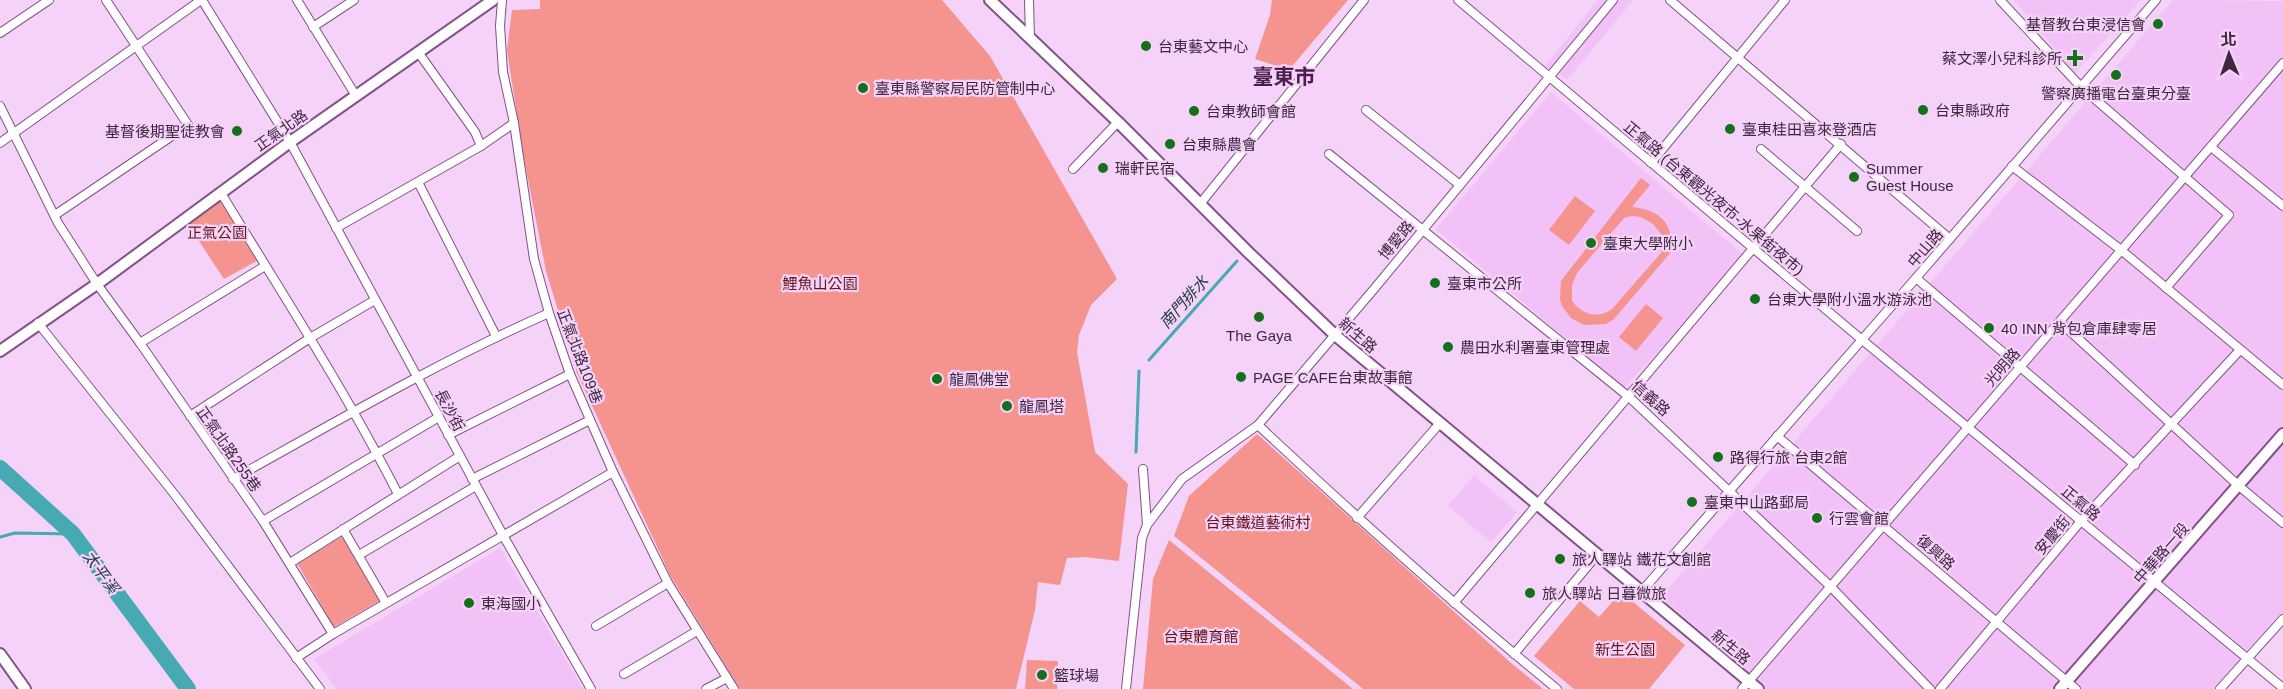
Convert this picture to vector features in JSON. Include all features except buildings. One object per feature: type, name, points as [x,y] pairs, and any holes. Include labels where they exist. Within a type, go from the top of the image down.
[{"type":"street","points":[[0,33],[49,0]]},
{"type":"street","points":[[55,215],[188,125],[106,0]]},
{"type":"street","points":[[0,143],[201,0]]},
{"type":"street","name":"長沙街","points":[[201,0],[290,142],[504,537],[591,689]]},
{"type":"street","points":[[297,0],[356,96]]},
{"type":"street","points":[[313,27],[354,0]]},
{"type":"street","name":"正氣北路109巷","points":[[501,0],[503,72],[514,123],[534,259],[549,313],[570,374],[590,420],[669,584],[734,689]]},
{"type":"street","name":"新生路","points":[[990,0],[1335,335],[1641,592],[1745,685],[1758,689]]},
{"type":"street","points":[[1029,0],[1030,38]]},
{"type":"street","points":[[1200,204],[1364,0]]},
{"type":"street","points":[[1458,0],[1549,77]]},
{"type":"street","name":"博愛路","points":[[1147,525],[1182,479],[1258,425],[1613,0]]},
{"type":"street","points":[[1670,0],[1950,239]]},
{"type":"street","points":[[1651,162],[1785,0]]},
{"type":"street","points":[[2000,0],[2081,87],[2229,215],[2166,288]]},
{"type":"street","name":"中山路","points":[[1641,592],[2156,0]]},
{"type":"street","name":"正氣北路","points":[[0,351],[485,2]]},
{"type":"street","points":[[418,52],[474,132],[481,146]]},
{"type":"street","name":"光明路","points":[[1745,685],[2283,63]]},
{"type":"street","name":"正氣路 (台東觀光夜市-水果街夜市)","points":[[1549,77],[1861,339]]},
{"type":"street","name":"正氣北路255巷","points":[[0,106],[93,286],[140,343],[263,521],[333,634]]},
{"type":"street","points":[[1366,110],[1460,185]]},
{"type":"street","points":[[1073,169],[1118,122]]},
{"type":"street","points":[[336,228],[481,146],[514,123]]},
{"type":"street","points":[[1454,603],[1841,144]]},
{"type":"street","points":[[2211,147],[2283,206]]},
{"type":"street","points":[[1761,149],[1857,231]]},
{"type":"street","name":"信義路","points":[[1329,154],[1629,397],[1830,586],[1930,689]]},
{"type":"street","points":[[2012,166],[2121,250],[2283,385]]},
{"type":"street","points":[[418,182],[496,336]]},
{"type":"street","points":[[221,193],[354,412],[398,494]]},
{"type":"street","points":[[140,343],[265,266]]},
{"type":"street","points":[[1916,278],[2135,465]]},
{"type":"street","points":[[190,417],[310,338],[375,300]]},
{"type":"street","points":[[233,479],[417,376],[496,336],[549,313]]},
{"type":"street","points":[[2060,321],[2283,524]]},
{"type":"street","points":[[38,323],[175,495],[320,689]]},
{"type":"street","name":"正氣路","points":[[1861,339],[2283,688]]},
{"type":"street","name":"安慶街","points":[[1940,689],[2081,521],[2240,350]]},
{"type":"street","points":[[448,435],[570,374]]},
{"type":"street","points":[[263,521],[439,417]]},
{"type":"street","points":[[359,555],[414,523],[474,482],[590,420]]},
{"type":"street","points":[[1357,518],[1440,423]]},
{"type":"street","points":[[1258,425],[1357,518],[1557,689]]},
{"type":"street","name":"中華路一段","points":[[2063,685],[2156,582],[2283,434]]},
{"type":"street","name":"復興路","points":[[1777,436],[1997,622],[2063,685],[2076,689]]},
{"type":"street","points":[[290,563],[460,456]]},
{"type":"street","points":[[1126,689],[1142,538],[1147,525],[1143,469]]},
{"type":"street","points":[[296,658],[333,634],[614,472]]},
{"type":"street","points":[[343,529],[386,603]]},
{"type":"street","points":[[1514,654],[1597,555]]},
{"type":"street","points":[[596,626],[669,584]]},
{"type":"street","points":[[2220,689],[2283,619]]},
{"type":"street","points":[[624,674],[697,631]]},
{"type":"street","points":[[0,655],[25,689]]},
{"type":"street","points":[[706,689],[727,678]]},
{"type":"shaded area","points":[[1598,0],[1633,0],[1567,80],[1545,66]]},
{"type":"shaded area","points":[[2014,0],[2141,0],[2075,73]]},
{"type":"shaded area","points":[[2173,0],[2283,1],[2283,621],[2223,689],[1744,689],[1754,676],[1661,597]]},
{"type":"shaded area","name":"臺東大學附小","points":[[1551,92],[1746,257],[1624,388],[1436,229]]},
{"type":"shaded area","points":[[1474,475],[1517,512],[1491,542],[1448,506]]},
{"type":"shaded area","name":"東海國小","points":[[500,548],[583,689],[337,689],[314,659]]},
{"type":"green space","name":"鯉魚山公園","points":[[540,0],[942,0],[990,56],[1117,279],[1091,305],[1079,335],[1077,352],[1095,452],[1128,484],[1119,561],[1085,557],[1067,558],[1060,585],[1038,582],[1035,610],[1016,689],[740,689],[670,575],[577,373],[546,271],[523,154],[507,50],[512,10],[540,9]]},
{"type":"green space","points":[[1272,0],[1348,0],[1289,70],[1255,59],[1270,15]]},
{"type":"green space","points":[[1641,178],[1650,185],[1632,207],[1650,211],[1663,220],[1670,233],[1671,252],[1614,319],[1606,324],[1584,325],[1571,318],[1560,299],[1561,281]],"holes":[[[1641,217],[1653,224],[1662,235],[1661,253],[1612,309],[1596,315],[1580,310],[1572,301],[1572,285],[1577,273],[1624,218]]]},
{"type":"green space","points":[[1575,196],[1595,211],[1569,245],[1549,230]]},
{"type":"green space","name":"正氣公園","points":[[221,201],[260,259],[224,279],[187,223]]},
{"type":"green space","points":[[1646,304],[1663,318],[1636,351],[1619,337]]},
{"type":"green space","name":"台東鐵道藝術村","points":[[1257,434],[1511,663],[1543,689],[1363,689],[1174,536],[1189,496]]},
{"type":"green space","points":[[343,536],[381,600],[334,627],[297,563]]},
{"type":"green space","name":"台東體育館","points":[[1169,540],[1353,689],[1143,689],[1153,579]]},
{"type":"green space","name":"新生公園","points":[[1621,592],[1685,645],[1649,689],[1574,689],[1534,656],[1580,601],[1599,617]]},
{"type":"green space","name":"籃球場","points":[[1027,660],[1058,661],[1057,689],[1025,689]]},
{"type":"waterway","name":"南門排水","points":[[1149,360],[1237,261]]},
{"type":"waterway","name":"南門排水","points":[[1136,452],[1139,371]]},
{"type":"waterway","name":"太平溪","points":[[0,468],[73,534],[188,689]]},
{"type":"waterway","points":[[0,537],[15,533],[73,534]]},
{"type":"place","name":"基督教台東浸信會","points":[[2158,24]]},
{"type":"place","name":"台東藝文中心","points":[[1146,46]]},
{"type":"place","name":"蔡文澤小兒科診所","points":[[2075,58]]},
{"type":"place","name":"警察廣播電台臺東分臺","points":[[2116,75]]},
{"type":"place","name":"臺東縣警察局民防管制中心","points":[[863,88]]},
{"type":"place","name":"台東縣政府","points":[[1923,110]]},
{"type":"place","name":"台東教師會館","points":[[1194,111]]},
{"type":"place","name":"臺東桂田喜來登酒店","points":[[1730,129]]},
{"type":"place","name":"基督後期聖徒教會","points":[[237,131]]},
{"type":"place","name":"台東縣農會","points":[[1170,144]]},
{"type":"place","name":"瑞軒民宿","points":[[1103,168]]},
{"type":"place","name":"Summer Guest House","points":[[1854,177]]},
{"type":"place","name":"臺東大學附小","points":[[1591,243]]},
{"type":"place","name":"臺東市公所","points":[[1435,283]]},
{"type":"place","name":"台東大學附小溫水游泳池","points":[[1755,299]]},
{"type":"place","name":"The Gaya","points":[[1259,317]]},
{"type":"place","name":"40 INN 背包倉庫肆零居","points":[[1989,328]]},
{"type":"place","name":"農田水利署臺東管理處","points":[[1448,347]]},
{"type":"place","name":"PAGE CAFE台東故事館","points":[[1241,377]]},
{"type":"place","name":"龍鳳佛堂","points":[[937,379]]},
{"type":"place","name":"龍鳳塔","points":[[1007,406]]},
{"type":"place","name":"路得行旅 台東2館","points":[[1718,457]]},
{"type":"place","name":"臺東中山路郵局","points":[[1692,502]]},
{"type":"place","name":"行雲會館","points":[[1817,518]]},
{"type":"place","name":"旅人驛站 鐵花文創館","points":[[1560,559]]},
{"type":"place","name":"旅人驛站 日暮微旅","points":[[1530,593]]},
{"type":"place","name":"東海國小","points":[[469,603]]},
{"type":"place","name":"籃球場","points":[[1042,675]]},
{"type":"district","name":"臺東市","points":[[1284,76]]}]
